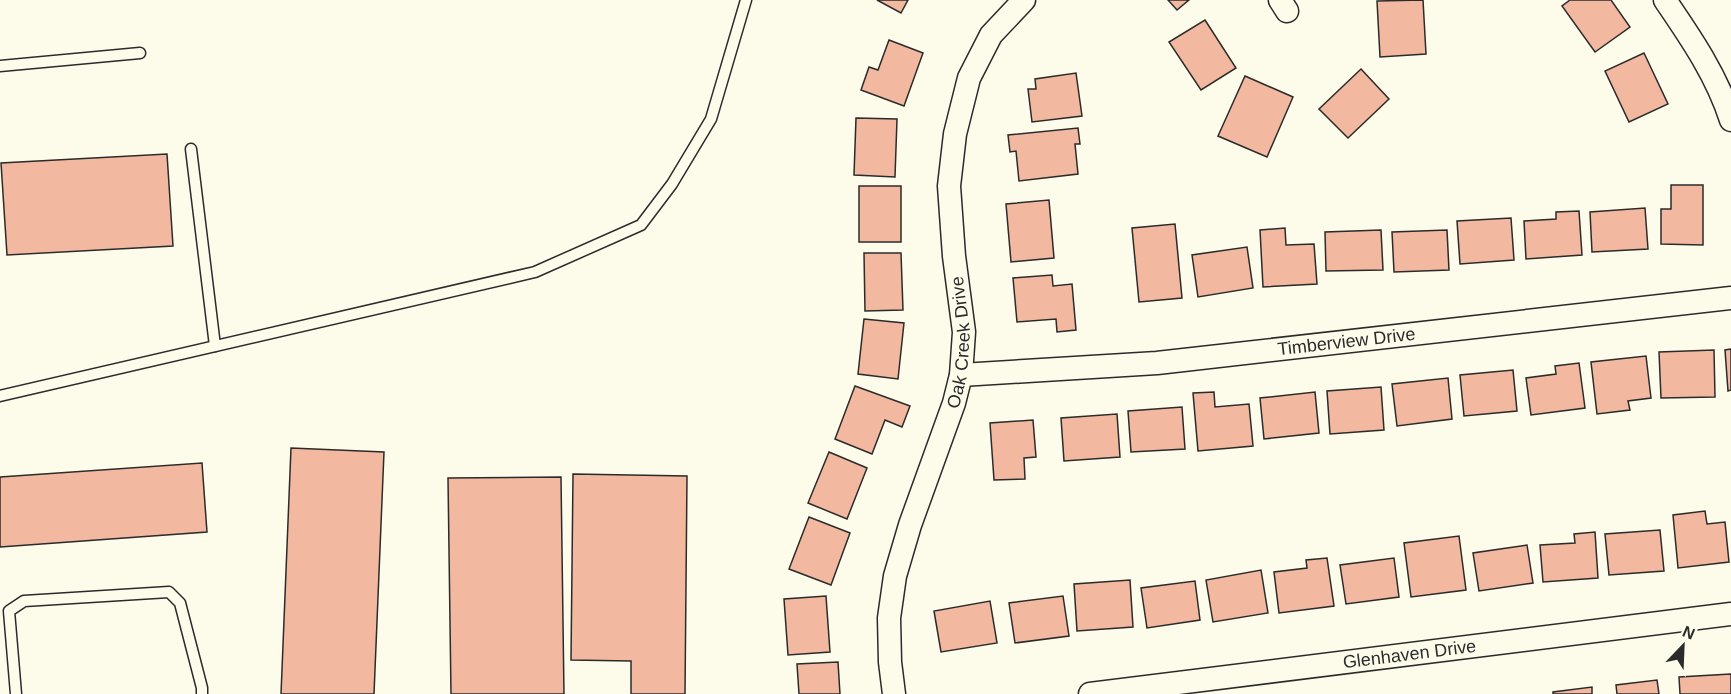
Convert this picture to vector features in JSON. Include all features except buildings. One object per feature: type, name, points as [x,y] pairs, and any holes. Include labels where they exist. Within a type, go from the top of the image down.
[{"type":"street","name":"Oak Creek Drive","points":[[894,694],[890,662],[889,618],[895,576],[910,525],[954,403],[961,375],[964,332],[954,256],[950,186],[955,134],[969,78],[991,35],[1024,0]]},
{"type":"street","points":[[1665,0],[1713,76],[1731,120]]},
{"type":"street","name":"Timberview Drive","points":[[961,375],[1157,363],[1731,298]]},
{"type":"street","name":"Glenhaven Drive","points":[[1090,694],[1731,614]]},
{"type":"lane","points":[[0,396],[535,272],[641,225],[672,184],[711,119],[746,0]]},
{"type":"lane","points":[[0,66],[140,53]]},
{"type":"lane","points":[[191,150],[215,346]]},
{"type":"lane","points":[[16,694],[9,611],[24,601],[169,592],[180,603],[202,694]]}]
